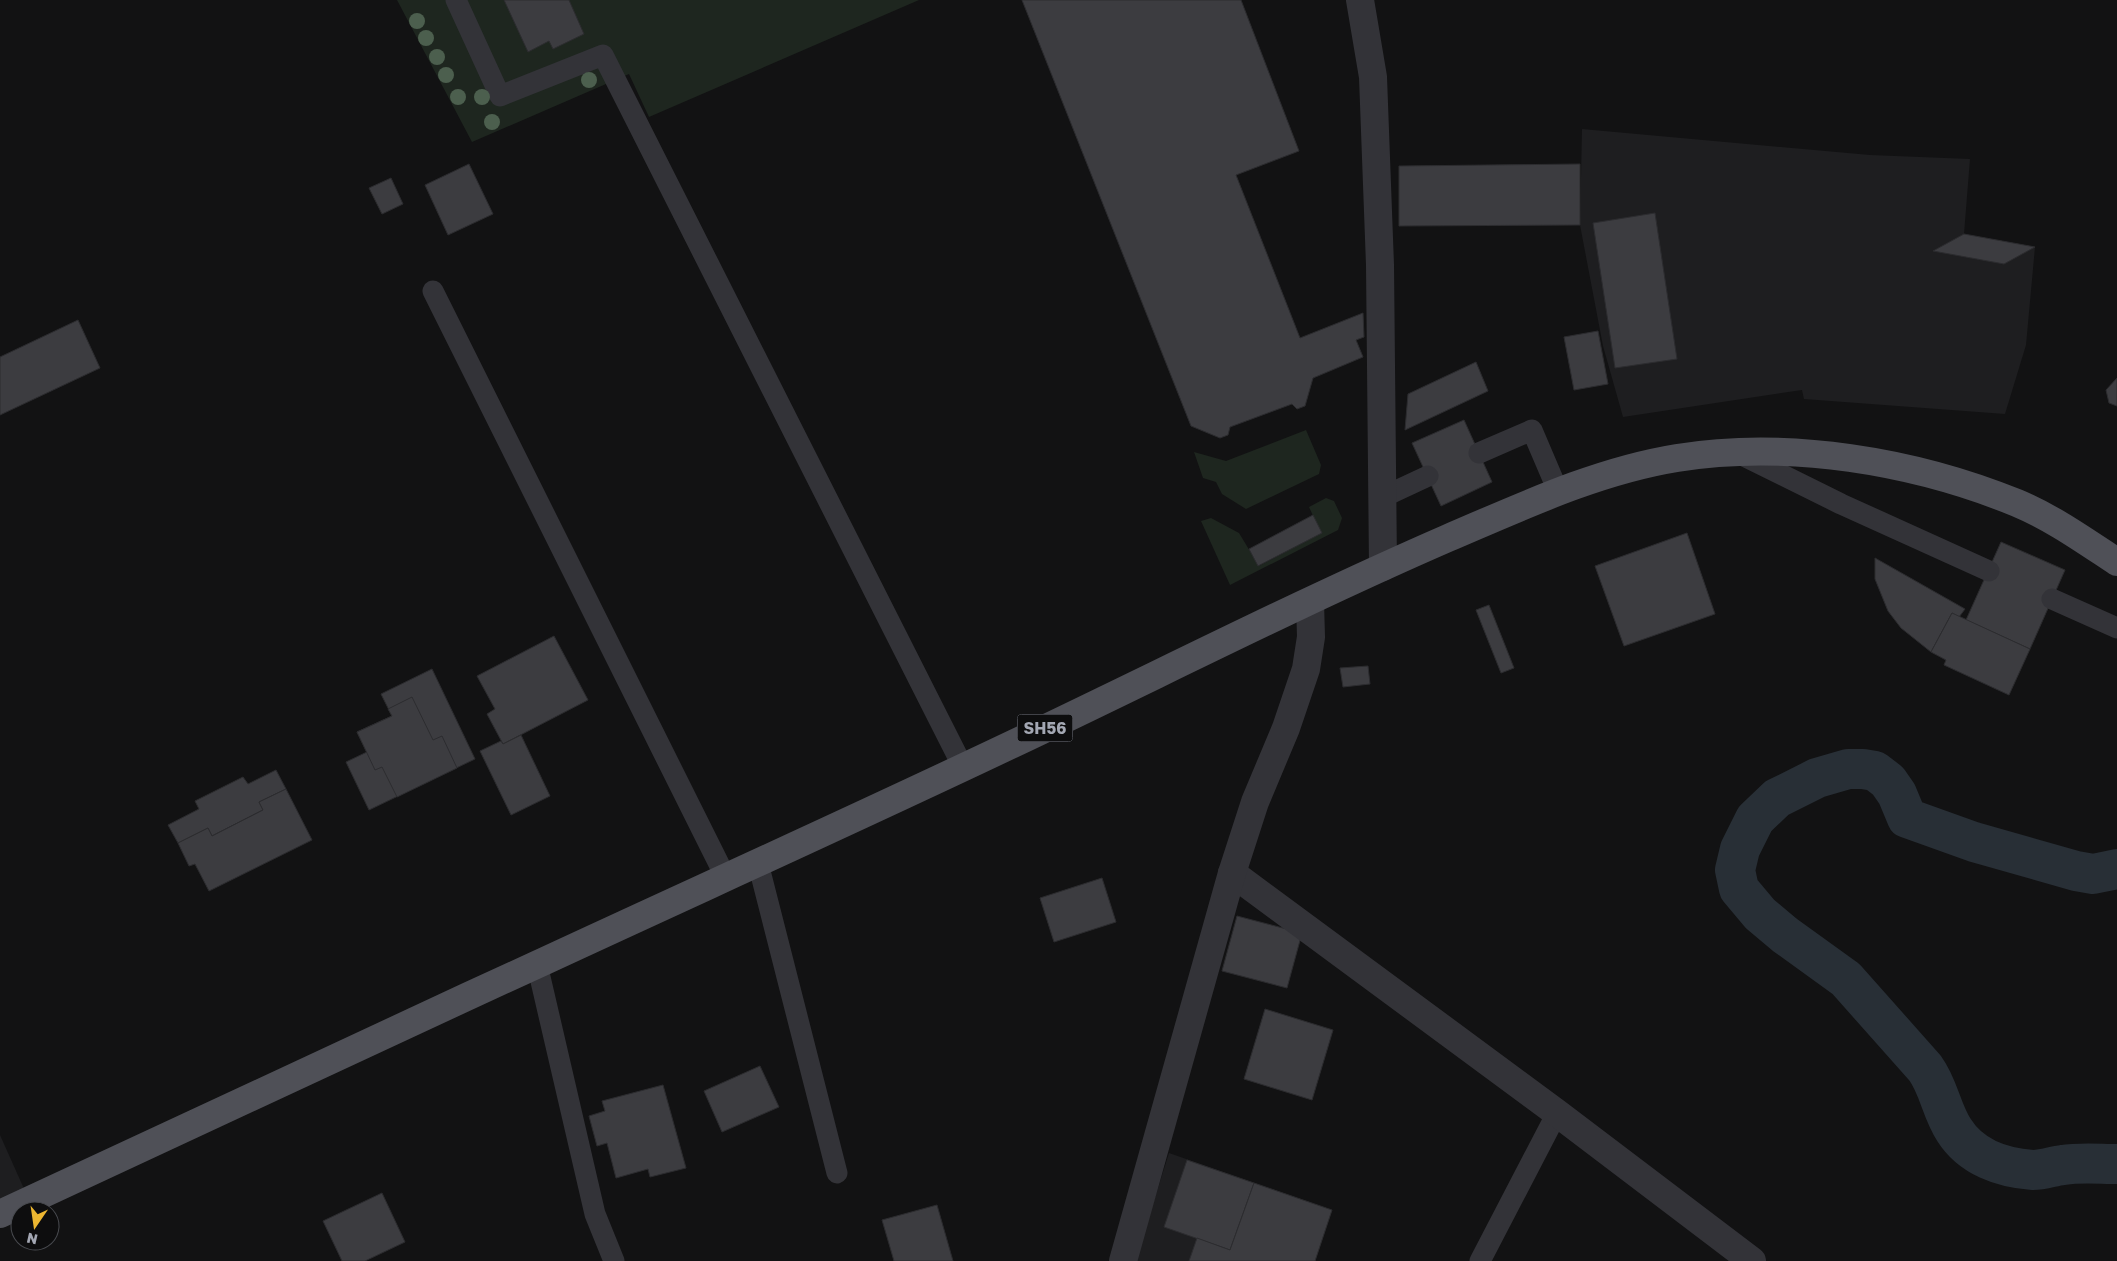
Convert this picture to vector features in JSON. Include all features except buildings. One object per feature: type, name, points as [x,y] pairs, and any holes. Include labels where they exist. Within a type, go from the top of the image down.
[{"type":"main road","name":"SH56","points":[[0,1214],[964,768],[1383,567],[1558,491],[1618,472],[1674,458],[1734,451],[1797,452],[1847,457],[1965,485],[2022,505],[2116,560]]},
{"type":"street","points":[[1360,0],[1373,77],[1380,265],[1383,567]]},
{"type":"street","points":[[1123,1261],[1232,873],[1254,802],[1286,728],[1306,669],[1311,637],[1310,602]]},
{"type":"street","points":[[1232,873],[1557,1113],[1752,1261]]},
{"type":"lane","points":[[456,0],[500,96],[604,54],[964,768]]},
{"type":"lane","points":[[433,291],[726,878]]},
{"type":"lane","points":[[1479,453],[1532,430],[1558,491]]},
{"type":"lane","points":[[1734,451],[1792,477],[1841,504],[1989,571]]},
{"type":"lane","points":[[1383,498],[1428,476]]},
{"type":"lane","points":[[2052,599],[2117,628]]},
{"type":"lane","points":[[758,863],[837,1173]]},
{"type":"lane","points":[[537,964],[596,1214],[614,1261]]},
{"type":"lane","points":[[1480,1261],[1557,1113]]},
{"type":"shaded area","points":[[397,0],[919,0],[649,117],[629,74],[472,142]]},
{"type":"shaded area","points":[[1582,129],[1870,155],[1970,159],[1964,234],[2035,247],[2026,345],[2005,414],[1804,399],[1802,390],[1623,417],[1603,346],[1580,225]]},
{"type":"shaded area","points":[[1306,430],[1321,465],[1319,474],[1246,509],[1222,494],[1216,482],[1203,478],[1194,452],[1226,461]]},
{"type":"shaded area","points":[[1326,498],[1334,501],[1342,518],[1338,530],[1230,585],[1201,521],[1211,518],[1239,533],[1259,566],[1321,533],[1309,507]]},
{"type":"shaded area","points":[[0,1135],[29,1200],[10,1201],[10,1209],[0,1213]]},
{"type":"shaded area","points":[[1169,1153],[1332,1210],[1315,1261],[1135,1261]]},
{"type":"waterway","points":[[2117,869],[2093,874],[2076,871],[1974,842],[1907,818],[1897,794],[1888,781],[1875,771],[1848,769],[1817,778],[1777,798],[1755,819],[1740,849],[1735,870],[1739,889],[1760,914],[1785,935],[1846,979],[1925,1068],[1934,1083],[1954,1130],[1978,1154],[1999,1164],[2033,1170],[2076,1164],[2117,1164]]}]
